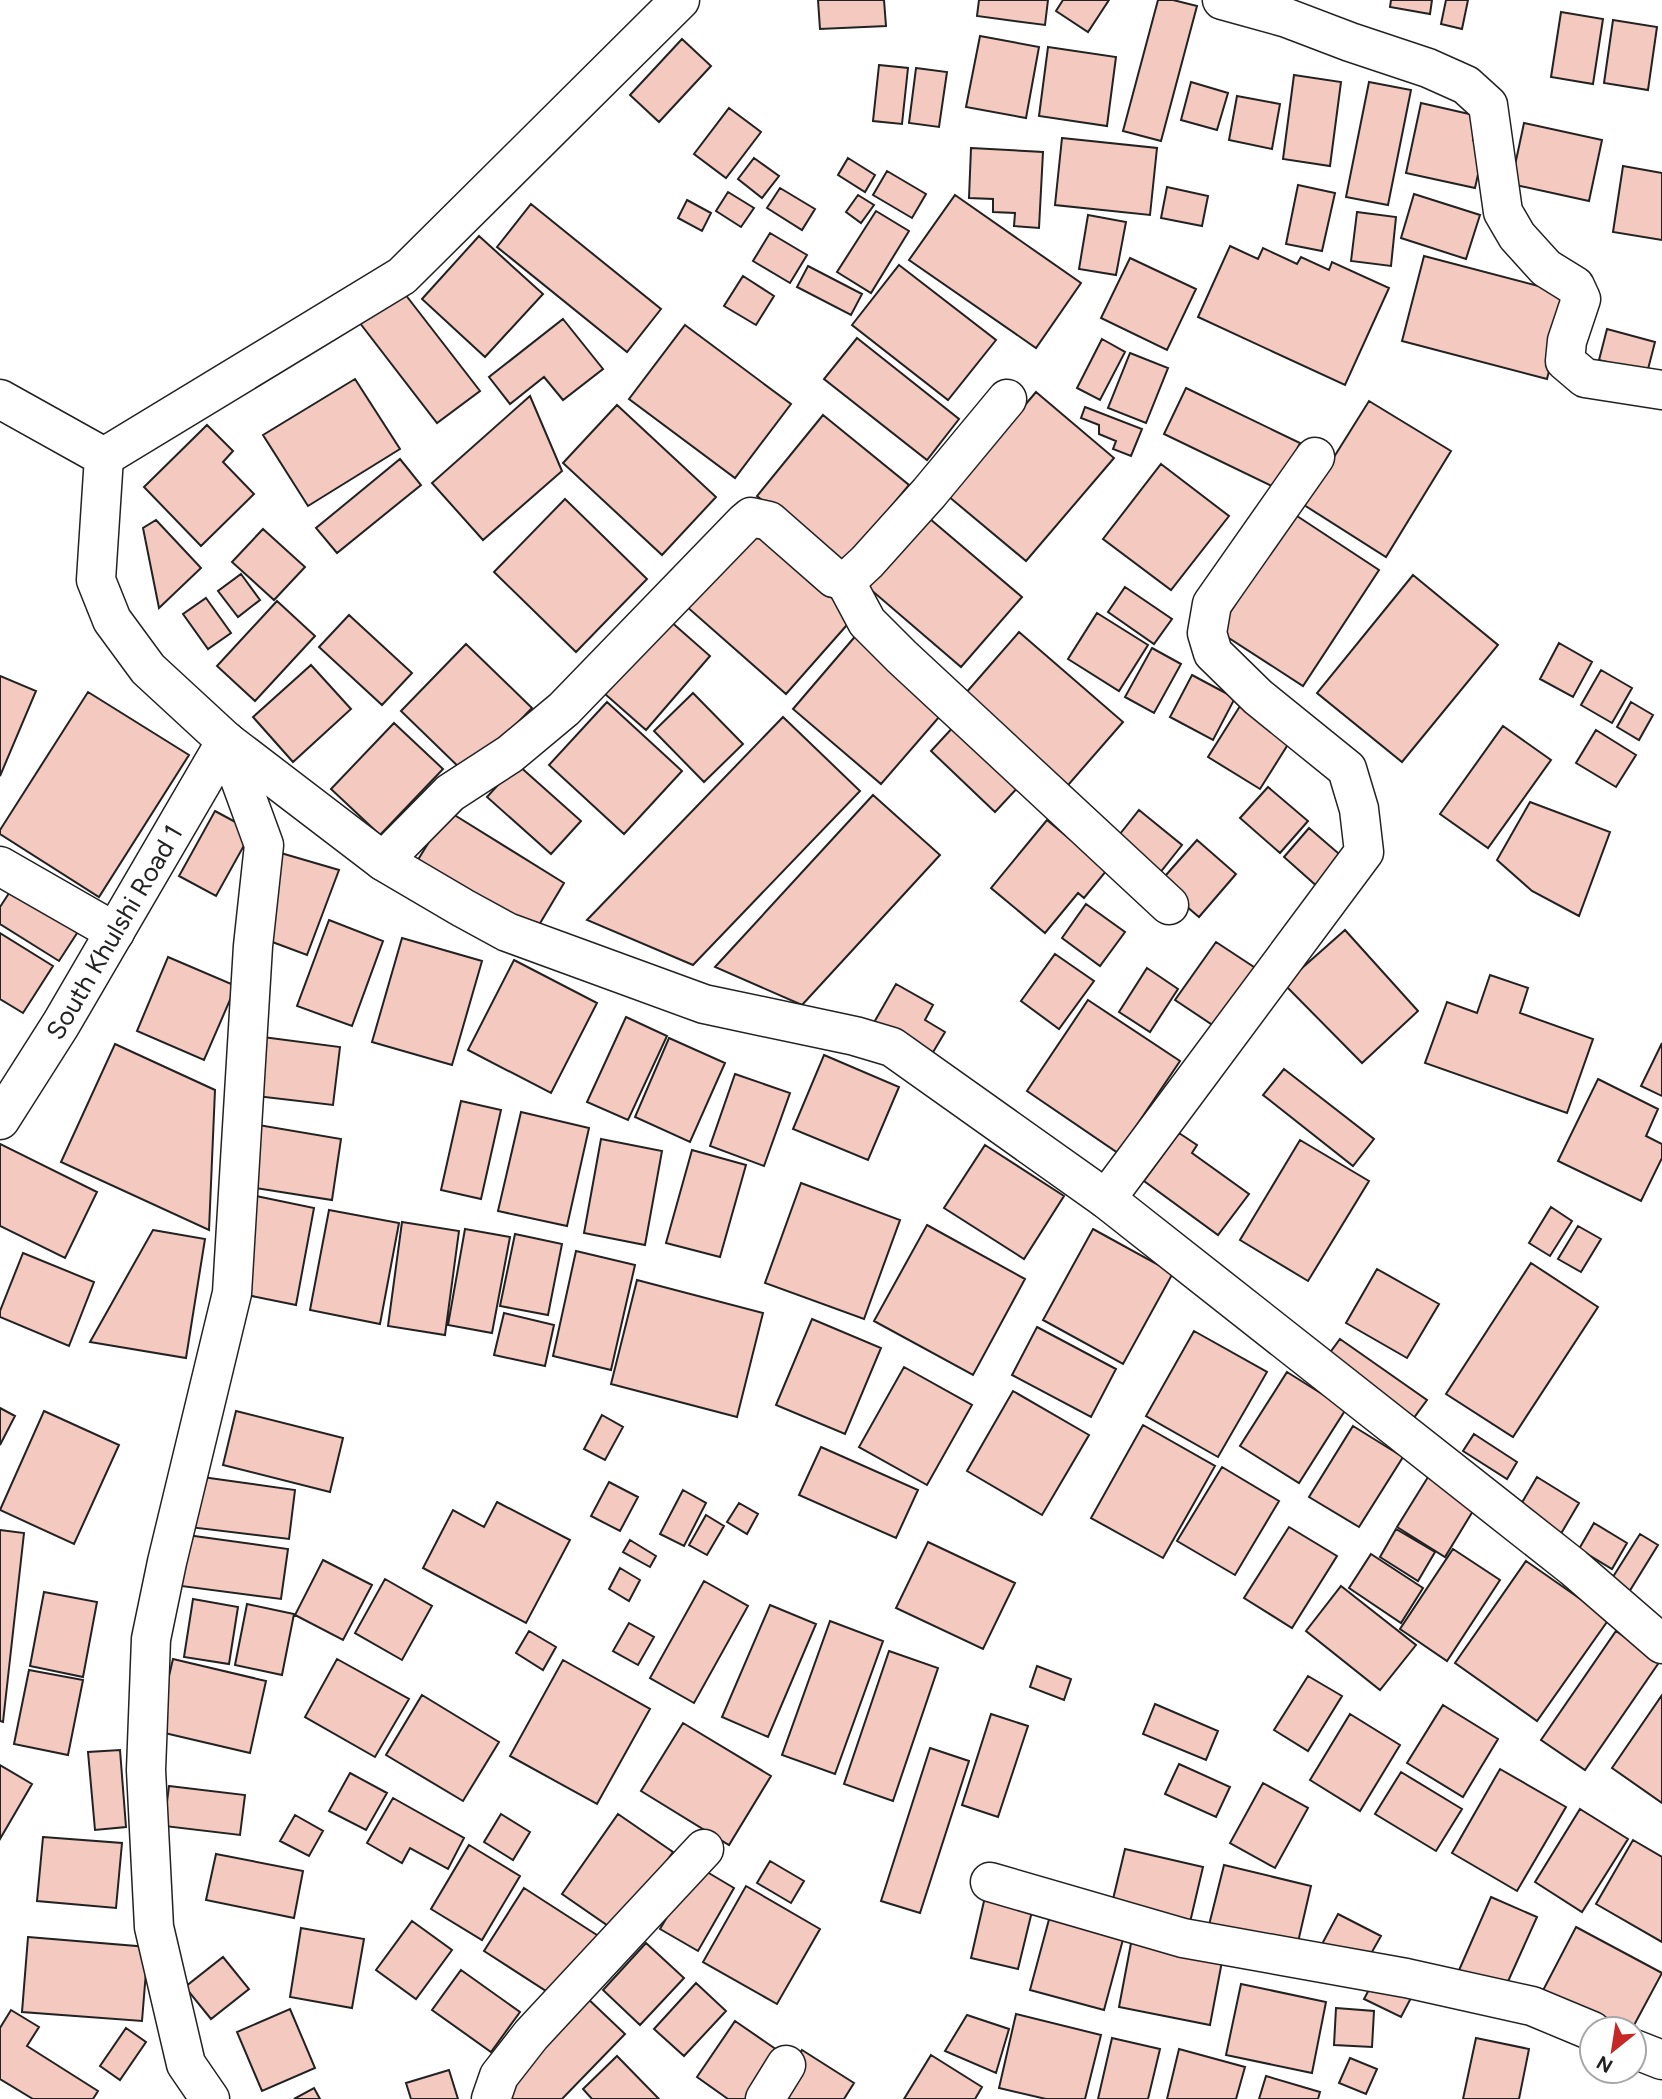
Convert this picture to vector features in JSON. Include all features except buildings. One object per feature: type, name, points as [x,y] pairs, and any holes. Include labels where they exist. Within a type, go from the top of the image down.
[{"type":"street","points":[[104,457],[402,276],[680,0]]},
{"type":"street","points":[[1222,0],[1287,18],[1428,68],[1466,85],[1474,92],[1488,105],[1503,212],[1517,236],[1546,268],[1575,286],[1581,299],[1567,341],[1564,361],[1585,378],[1662,390]]},
{"type":"street","points":[[0,399],[104,457]]},
{"type":"street","points":[[383,861],[450,793],[510,754],[564,709],[751,517],[769,521],[834,578],[844,579],[853,575],[929,493],[1007,399]]},
{"type":"street","points":[[104,457],[96,580],[112,620],[148,669],[226,741],[383,861],[507,932],[704,1004],[855,1036],[892,1047],[1106,1199],[1573,1567],[1662,1644]]},
{"type":"street","points":[[1106,1199],[1364,852],[1359,809],[1347,769],[1258,697],[1213,653],[1207,633],[1212,604],[1315,457]]},
{"type":"street","points":[[844,579],[867,622],[1169,905]]},
{"type":"street","points":[[211,2099],[186,2064],[154,1927],[146,1770],[151,1639],[232,1293],[253,946],[264,845],[226,741]]},
{"type":"street","name":"South Khulshi Road 1","points":[[0,1120],[61,1024],[226,741]]},
{"type":"street","points":[[0,866],[115,932]]},
{"type":"street","points":[[491,2099],[499,2076],[531,2035],[704,1849]]},
{"type":"street","points":[[990,1882],[1183,1938],[1406,1978],[1532,2006],[1578,2025]]},
{"type":"street","points":[[765,2099],[786,2065]]}]
